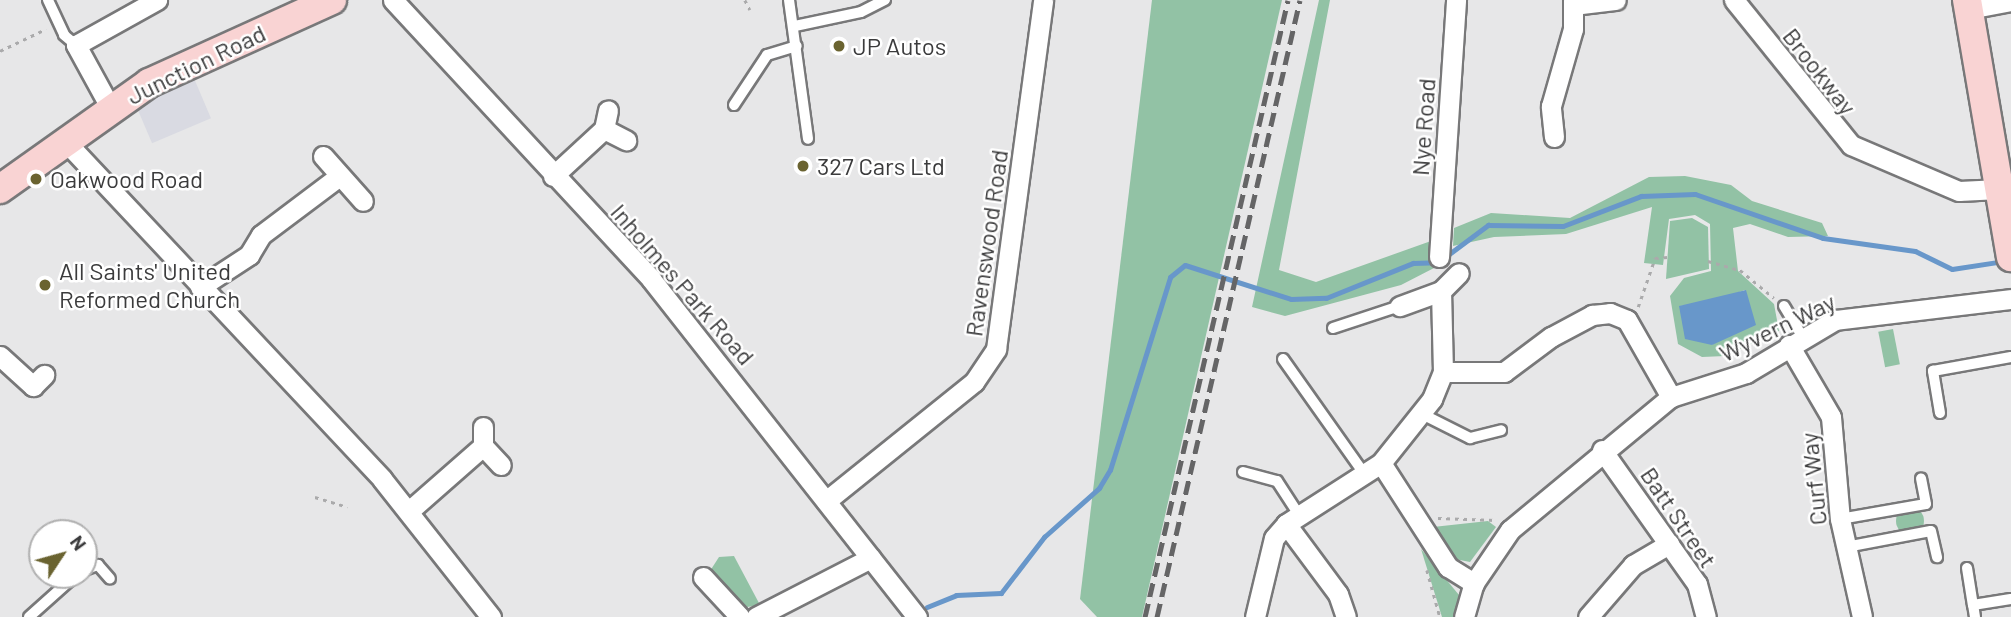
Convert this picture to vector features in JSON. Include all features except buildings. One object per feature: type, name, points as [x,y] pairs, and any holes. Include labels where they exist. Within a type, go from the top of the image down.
[{"type":"street","points":[[110,107],[70,40],[157,0]]},
{"type":"street","name":"Junction Road","points":[[0,189],[110,107],[181,65],[332,0]]},
{"type":"street","name":"Inholmes Park Road","points":[[393,0],[651,279],[916,617]]},
{"type":"street","name":"Ravenswood Road","points":[[826,500],[974,382],[996,349],[1043,0]]},
{"type":"street","name":"Nye Road","points":[[1439,257],[1456,0]]},
{"type":"street","points":[[1554,137],[1550,106],[1574,2],[1616,0]]},
{"type":"street","name":"Brookway","points":[[1734,0],[1851,145],[1959,191],[2000,189]]},
{"type":"street","points":[[2011,1],[1968,5],[2008,226],[2011,257]]},
{"type":"street","points":[[553,176],[606,119],[626,139]]},
{"type":"street","points":[[65,141],[409,510],[491,617]]},
{"type":"street","points":[[323,156],[337,178],[363,201]]},
{"type":"street","points":[[200,288],[337,178]]},
{"type":"street","points":[[1400,306],[1441,291],[1459,274]]},
{"type":"street","points":[[1255,617],[1274,538],[1292,518],[1381,463],[1422,414],[1443,372],[1441,291]]},
{"type":"street","name":"Wyvern Way","points":[[1464,617],[1474,583],[1510,530],[1602,450],[1671,397],[1746,373],[1796,341],[1860,316],[2011,299]]},
{"type":"street","points":[[1443,372],[1504,372],[1592,315],[1627,320],[1671,397]]},
{"type":"street","name":"Curf Way","points":[[1796,341],[1831,416],[1840,519],[1862,617]]},
{"type":"street","points":[[0,356],[33,386],[44,375]]},
{"type":"street","points":[[409,510],[483,437],[501,465]]},
{"type":"street","name":"Batt Street","points":[[1602,450],[1697,584],[1706,617]]},
{"type":"street","points":[[1381,463],[1424,524],[1448,567],[1474,583]]},
{"type":"street","points":[[1292,518],[1338,594],[1346,617]]},
{"type":"street","points":[[1588,617],[1624,573],[1668,544]]},
{"type":"street","points":[[756,617],[871,558]]},
{"type":"street","points":[[703,577],[740,617]]},
{"type":"lane","points":[[48,0],[70,40]]},
{"type":"lane","points":[[789,0],[795,26],[808,139]]},
{"type":"lane","points":[[795,26],[861,12],[886,0]]},
{"type":"lane","points":[[734,105],[767,55],[797,46]]},
{"type":"lane","points":[[1333,328],[1400,306]]},
{"type":"lane","points":[[1784,306],[1796,341]]},
{"type":"lane","points":[[1940,412],[1933,371],[2011,357]]},
{"type":"lane","points":[[1283,359],[1363,472]]},
{"type":"lane","points":[[1422,414],[1470,438],[1501,430]]},
{"type":"lane","points":[[1243,472],[1277,481],[1292,518]]},
{"type":"lane","points":[[1840,519],[1926,504],[1921,478]]},
{"type":"lane","points":[[1845,547],[1931,531],[1937,557]]},
{"type":"lane","points":[[98,565],[110,579]]},
{"type":"lane","points":[[1968,568],[1975,617]]},
{"type":"lane","points":[[29,617],[60,589]]},
{"type":"lane","points":[[1973,605],[2011,599]]},
{"type":"path","points":[[745,0],[750,10]]},
{"type":"path","points":[[0,51],[50,27],[70,40]]},
{"type":"path","points":[[1627,320],[1640,305],[1655,258],[1668,257]]},
{"type":"path","points":[[1708,261],[1740,270],[1784,306]]},
{"type":"path","points":[[315,497],[348,507]]},
{"type":"path","points":[[1424,524],[1431,518],[1492,517],[1510,530]]},
{"type":"shaded area","points":[[193,76],[211,118],[152,143],[134,101]]},
{"type":"green space","points":[[1152,0],[1282,0],[1142,617],[1097,617],[1080,599]]},
{"type":"green space","points":[[1319,0],[1330,0],[1279,270],[1316,282],[1431,241],[1434,268],[1401,285],[1285,316],[1252,307]]},
{"type":"green space","points":[[1685,176],[1731,185],[1752,201],[1822,223],[1828,236],[1788,237],[1750,224],[1733,228],[1738,271],[1774,304],[1779,331],[1725,356],[1702,357],[1678,344],[1670,296],[1684,278],[1711,271],[1710,224],[1695,215],[1669,219],[1663,265],[1644,263],[1652,207],[1566,234],[1494,237],[1453,246],[1454,228],[1491,213],[1570,218],[1649,177]],"holes":[[[1745,290],[1712,345],[1680,306],[1705,304]]]},
{"type":"green space","points":[[1692,218],[1708,227],[1709,269],[1666,279],[1670,221]]},
{"type":"green space","points":[[1893,329],[1900,364],[1885,367],[1878,332]]},
{"type":"green space","points":[[1910,507],[1920,511],[1924,521],[1920,531],[1910,535],[1900,531],[1896,521],[1900,511]]},
{"type":"green space","points":[[1488,521],[1496,527],[1470,562],[1455,559],[1433,527]]},
{"type":"green space","points":[[1421,549],[1459,595],[1453,617],[1442,617]]},
{"type":"green space","points":[[734,556],[760,605],[741,608],[710,571],[719,557]]},
{"type":"water","points":[[1746,290],[1756,325],[1712,345],[1685,339],[1679,306]]},
{"type":"waterway","points":[[1445,257],[1488,225],[1563,226],[1641,196],[1695,194],[1823,238],[1915,251],[1952,269],[1998,262]]},
{"type":"waterway","points":[[927,607],[956,595],[1001,593],[1044,537],[1099,488],[1110,470],[1170,277],[1185,265],[1291,299],[1326,298],[1413,263],[1437,262]]},
{"type":"railway","points":[[1145,617],[1288,0]]},
{"type":"railway","points":[[1157,617],[1300,0]]},
{"type":"place","name":"JP Autos","points":[[839,46]]},
{"type":"place","name":"327 Cars Ltd","points":[[803,166]]},
{"type":"place","name":"Oakwood Road","points":[[36,179]]},
{"type":"place","name":"All Saints' United Reformed Church","points":[[45,285]]}]
